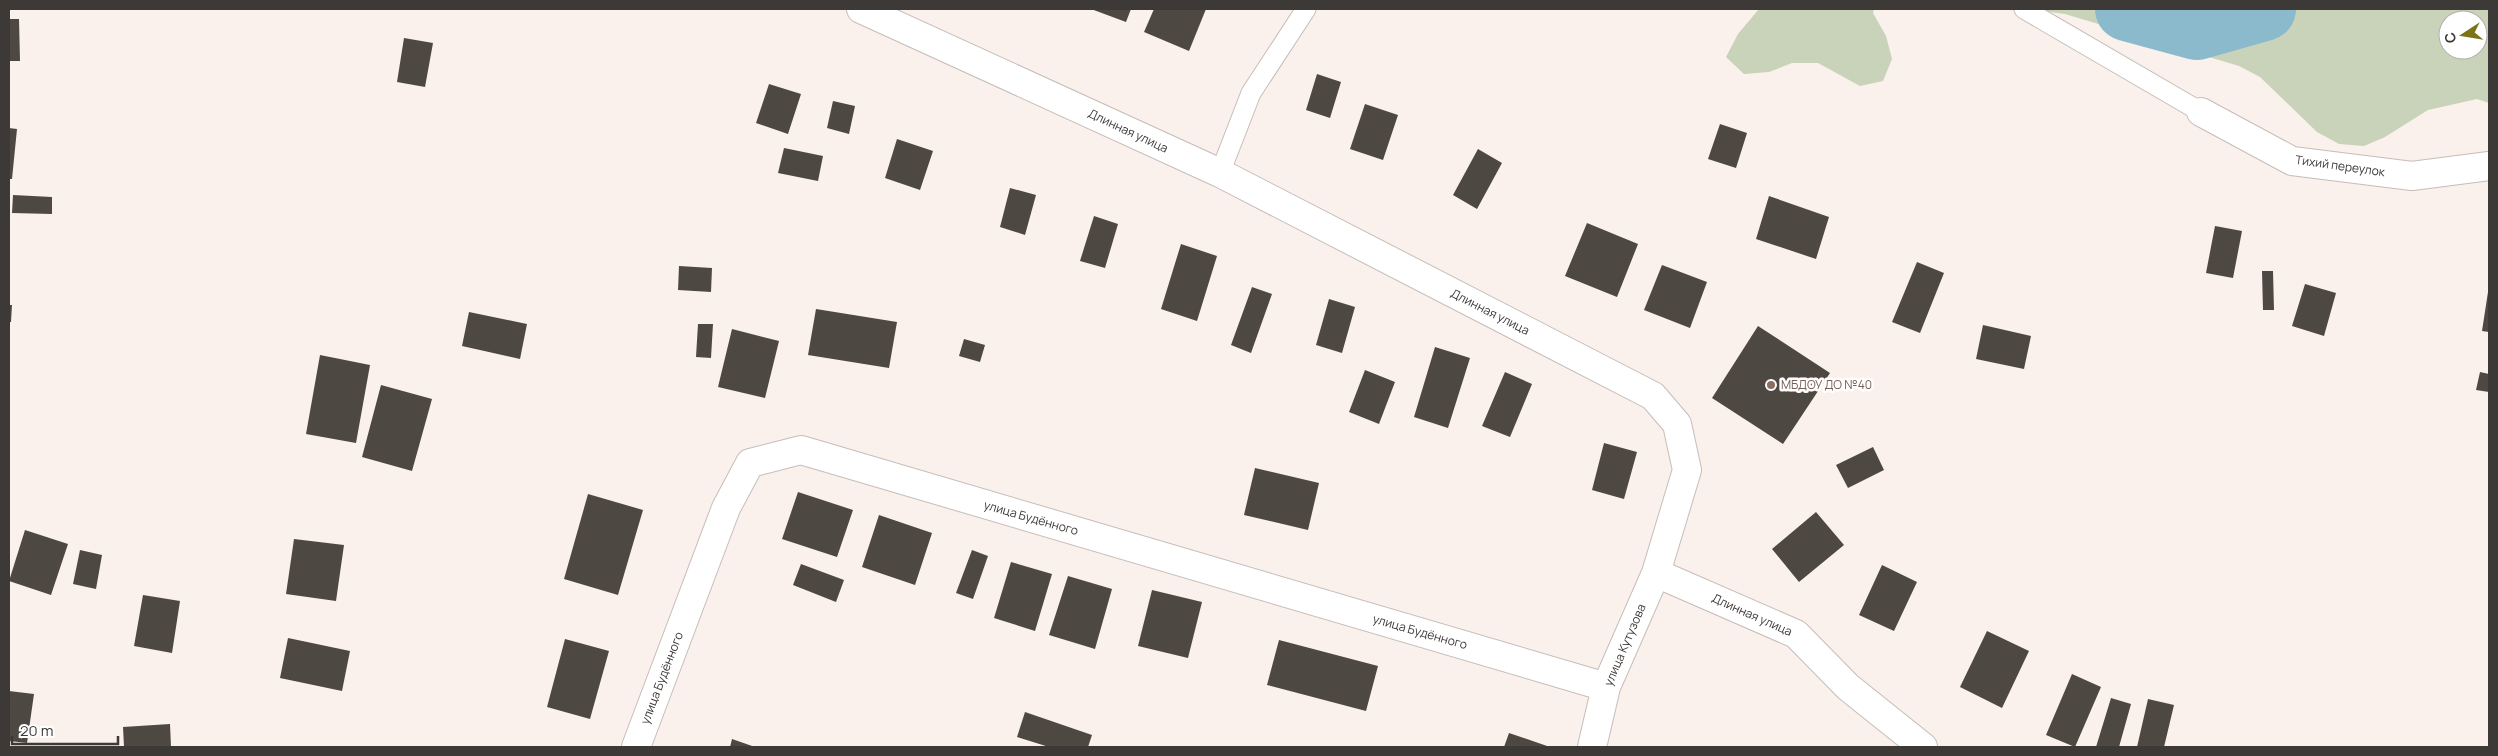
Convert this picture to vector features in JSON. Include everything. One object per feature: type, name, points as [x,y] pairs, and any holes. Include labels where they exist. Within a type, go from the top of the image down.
[{"type":"street","name":"Длинная улица","points":[[861,9],[1220,173],[1653,396],[1677,424],[1687,470],[1656,573],[1796,634],[1848,687],[1923,747]]},
{"type":"street","name":"Тихий переулок","points":[[2201,112],[2292,161],[2412,176],[2489,166]]},
{"type":"street","name":"улица Будённого","points":[[636,747],[726,508],[750,463],[801,450],[1606,687]]},
{"type":"street","name":"улица Кутузова","points":[[1592,747],[1606,687],[1656,573]]},
{"type":"lane","points":[[1220,173],[1251,94],[1306,9]]},
{"type":"lane","points":[[2024,9],[2201,112]]},
{"type":"green space","points":[[1759,9],[1874,9],[1873,13],[1886,36],[1892,59],[1883,81],[1860,86],[1818,63],[1792,63],[1769,72],[1744,74],[1726,57],[1738,34]]},
{"type":"green space","points":[[2029,9],[2489,9],[2489,103],[2477,99],[2428,110],[2385,137],[2364,146],[2339,144],[2317,132],[2260,77],[2239,66],[2065,14]]},
{"type":"building","points":[[1091,9],[1131,9],[1126,22]]},
{"type":"building","points":[[1154,9],[1206,9],[1189,51],[1144,32]]},
{"type":"building","points":[[9,19],[19,19],[20,61],[9,61]]},
{"type":"building","points":[[404,38],[433,43],[425,87],[397,82]]},
{"type":"building","points":[[1317,74],[1341,82],[1330,118],[1306,110]]},
{"type":"building","points":[[769,84],[801,94],[788,134],[756,123]]},
{"type":"building","points":[[833,101],[855,106],[849,134],[827,128]]},
{"type":"building","points":[[1365,104],[1398,115],[1383,160],[1350,149]]},
{"type":"building","points":[[1720,124],[1747,133],[1736,168],[1708,159]]},
{"type":"building","points":[[9,128],[17,129],[12,179],[9,179]]},
{"type":"building","points":[[897,139],[933,151],[920,190],[885,178]]},
{"type":"building","points":[[784,148],[823,156],[818,181],[778,173]]},
{"type":"building","points":[[1478,149],[1502,163],[1477,209],[1453,195]]},
{"type":"building","points":[[1010,188],[1036,195],[1025,235],[1000,227]]},
{"type":"building","points":[[13,195],[52,197],[52,214],[12,213]]},
{"type":"building","points":[[1769,196],[1829,217],[1816,259],[1756,239]]},
{"type":"building","points":[[1094,216],[1118,224],[1105,268],[1080,261]]},
{"type":"building","points":[[1587,223],[1638,244],[1617,297],[1565,276]]},
{"type":"building","points":[[2215,226],[2242,231],[2233,278],[2206,273]]},
{"type":"building","points":[[1181,244],[1217,256],[1197,321],[1161,309]]},
{"type":"building","points":[[1917,262],[1944,273],[1920,333],[1892,322]]},
{"type":"building","points":[[1662,265],[1707,282],[1690,328],[1644,310]]},
{"type":"building","points":[[679,266],[712,268],[711,292],[678,290]]},
{"type":"building","points":[[2262,271],[2273,271],[2274,310],[2263,310]]},
{"type":"building","points":[[2305,284],[2336,293],[2324,336],[2292,326]]},
{"type":"building","points":[[1252,287],[1272,294],[1251,353],[1231,345]]},
{"type":"building","points":[[2489,292],[2489,332],[2482,331]]},
{"type":"building","points":[[1329,299],[1355,307],[1342,353],[1316,345]]},
{"type":"building","points":[[9,305],[12,305],[11,322],[9,322]]},
{"type":"building","points":[[816,309],[897,322],[889,368],[808,355]]},
{"type":"building","points":[[469,312],[527,324],[520,359],[462,346]]},
{"type":"building","points":[[698,324],[713,324],[711,358],[696,357]]},
{"type":"building","points":[[1983,325],[2031,336],[2024,369],[1976,359]]},
{"type":"building","name":"МБДОУ ДО №40","points":[[1758,326],[1830,373],[1783,444],[1712,398]]},
{"type":"building","points":[[732,329],[779,341],[765,398],[718,387]]},
{"type":"building","points":[[964,339],[985,345],[980,362],[959,356]]},
{"type":"building","points":[[1435,347],[1470,358],[1448,428],[1414,417]]},
{"type":"building","points":[[320,355],[370,365],[356,443],[306,434]]},
{"type":"building","points":[[1365,370],[1395,382],[1379,424],[1349,412]]},
{"type":"building","points":[[1505,372],[1532,384],[1510,437],[1482,426]]},
{"type":"building","points":[[2480,372],[2489,374],[2489,392],[2476,390]]},
{"type":"building","points":[[381,385],[432,399],[412,471],[362,457]]},
{"type":"building","points":[[1604,443],[1637,452],[1624,499],[1592,490]]},
{"type":"building","points":[[1873,447],[1884,470],[1848,488],[1836,465]]},
{"type":"building","points":[[1255,468],[1319,483],[1308,530],[1244,515]]},
{"type":"building","points":[[798,492],[853,510],[837,557],[782,539]]},
{"type":"building","points":[[588,494],[643,510],[618,595],[564,579]]},
{"type":"building","points":[[1816,512],[1844,545],[1799,582],[1772,549]]},
{"type":"building","points":[[879,515],[932,533],[915,585],[862,567]]},
{"type":"building","points":[[25,530],[68,544],[51,595],[9,581]]},
{"type":"building","points":[[294,539],[344,545],[336,601],[286,594]]},
{"type":"building","points":[[80,550],[102,555],[96,589],[73,584]]},
{"type":"building","points":[[972,550],[988,556],[973,599],[956,593]]},
{"type":"building","points":[[1011,562],[1052,574],[1035,631],[994,618]]},
{"type":"building","points":[[801,564],[844,580],[836,602],[793,585]]},
{"type":"building","points":[[1882,565],[1917,582],[1894,631],[1859,615]]},
{"type":"building","points":[[1068,576],[1112,589],[1095,649],[1049,635]]},
{"type":"building","points":[[1152,590],[1202,602],[1188,658],[1138,646]]},
{"type":"building","points":[[143,595],[180,601],[172,653],[134,646]]},
{"type":"building","points":[[1987,631],[2029,651],[2002,708],[1960,687]]},
{"type":"building","points":[[288,638],[350,651],[342,691],[280,678]]},
{"type":"building","points":[[565,639],[609,651],[590,719],[547,707]]},
{"type":"building","points":[[1279,640],[1378,666],[1366,711],[1267,685]]},
{"type":"building","points":[[2072,674],[2101,687],[2075,747],[2046,735]]},
{"type":"building","points":[[9,691],[34,694],[27,743],[9,741]]},
{"type":"building","points":[[2111,698],[2131,704],[2119,747],[2096,747]]},
{"type":"building","points":[[2148,699],[2174,705],[2164,747],[2137,747]]},
{"type":"building","points":[[1025,712],[1092,735],[1088,747],[1049,747],[1017,737]]},
{"type":"building","points":[[170,724],[171,747],[124,747],[123,727]]},
{"type":"building","points":[[1509,733],[1550,747],[1504,747]]},
{"type":"building","points":[[732,739],[755,747],[730,747]]},
{"type":"waterway","points":[[2127,9],[2197,28],[2264,9]]},
{"type":"place","name":"МБДОУ ДО №40","points":[[1771,385]]}]
